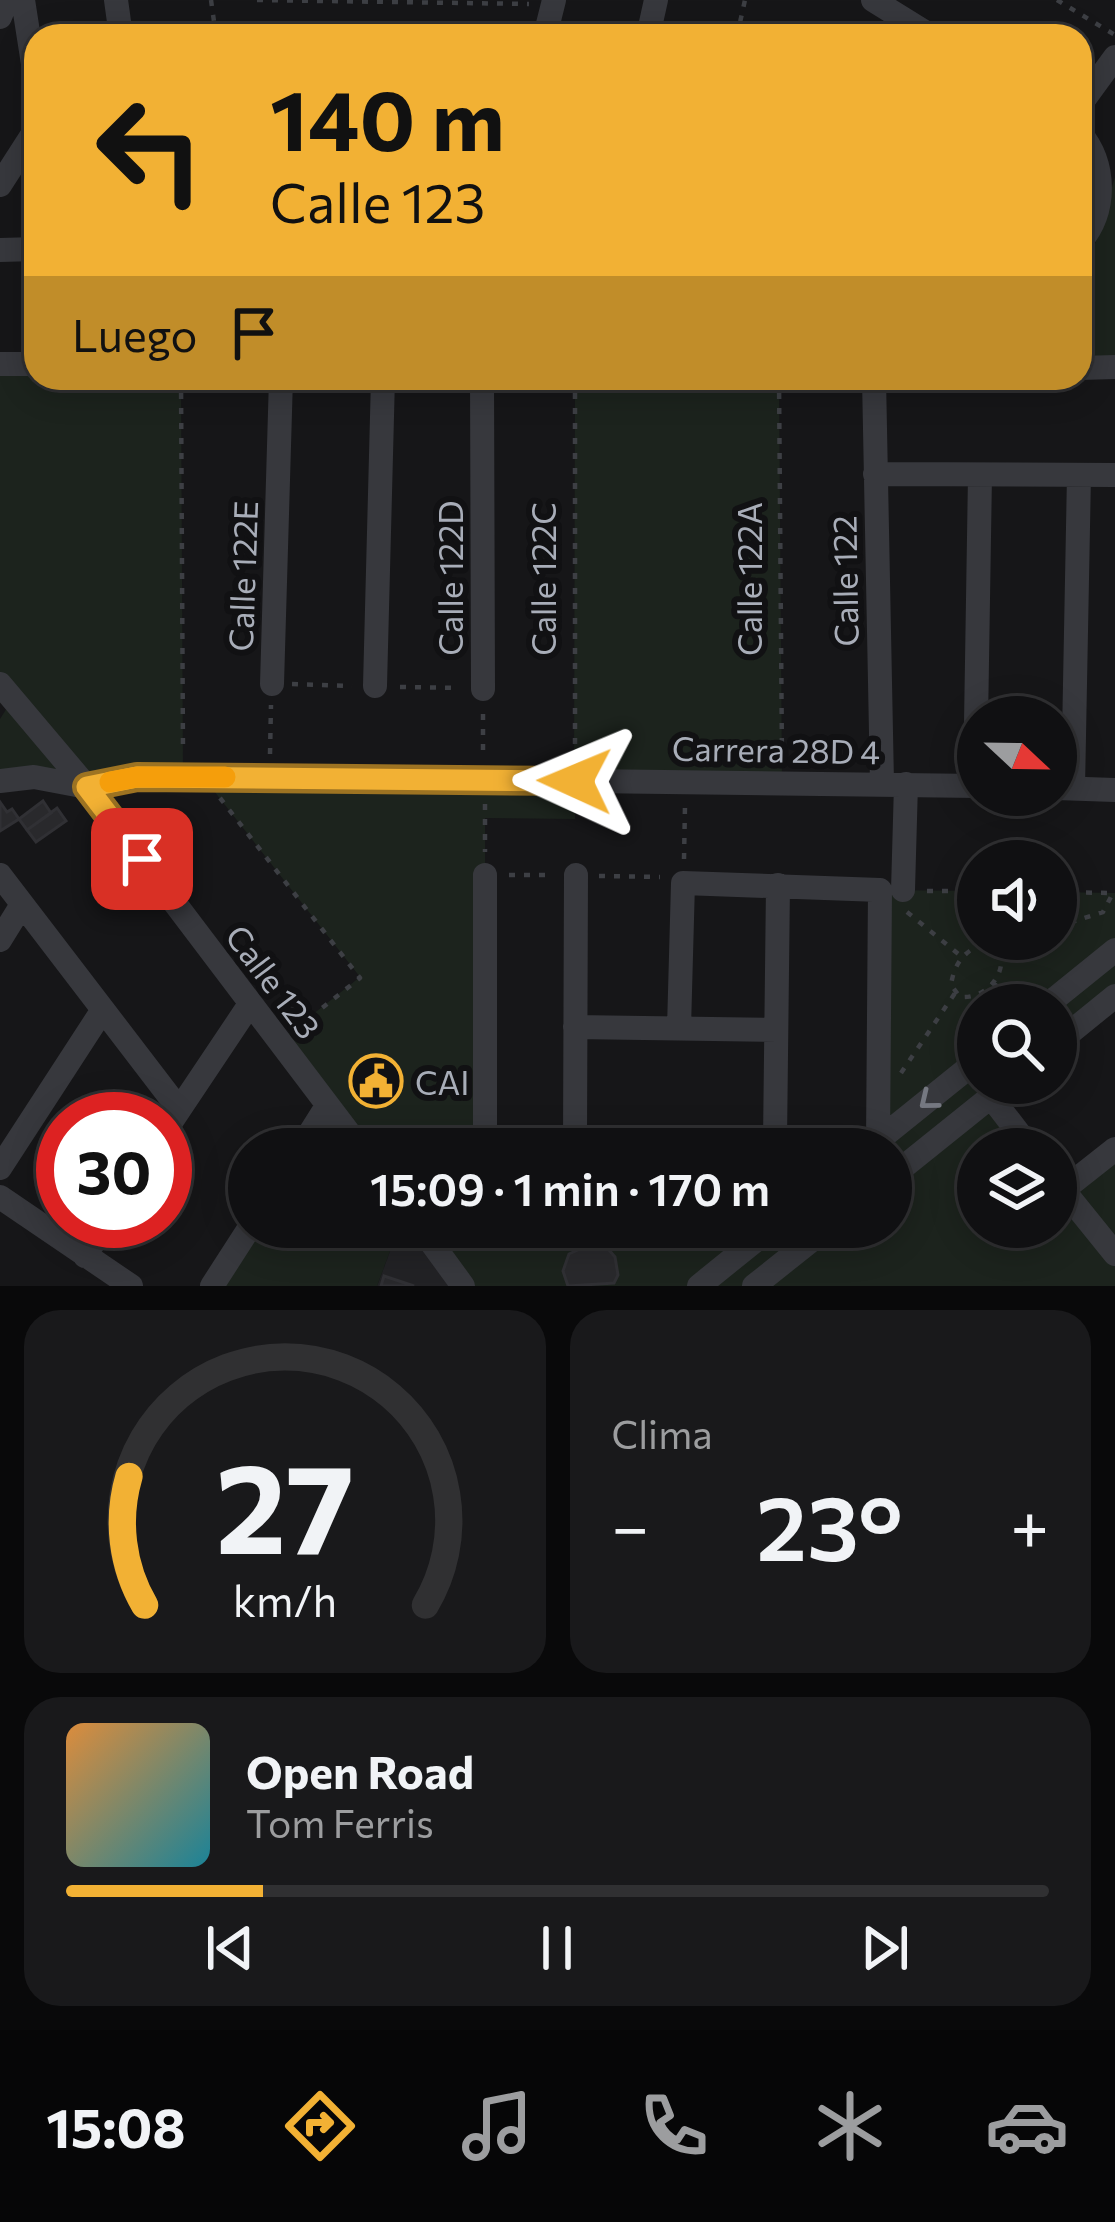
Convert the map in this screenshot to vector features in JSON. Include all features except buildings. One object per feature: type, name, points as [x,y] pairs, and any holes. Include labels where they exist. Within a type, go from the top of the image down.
[{"type":"street","points":[[0,17],[8,0]]},
{"type":"street","points":[[873,0],[912,24]]},
{"type":"street","points":[[1092,87],[1115,57]]},
{"type":"street","points":[[0,185],[24,148]]},
{"type":"street","points":[[1092,154],[1101,187],[1092,221]]},
{"type":"street","name":"Calle 122E","points":[[272,684],[281,390]]},
{"type":"street","points":[[375,686],[383,390]]},
{"type":"street","name":"Calle 122D","points":[[482,390],[483,688]]},
{"type":"street","name":"Calle 122","points":[[874,390],[874,474],[894,784],[875,1128]]},
{"type":"street","points":[[874,474],[1115,475]]},
{"type":"street","points":[[978,696],[980,475]]},
{"type":"street","points":[[1069,696],[1078,475]]},
{"type":"street","name":"Calle 123","points":[[4,701],[87,787],[344,1128]]},
{"type":"street","name":"Carrera 28D 4","points":[[0,781],[34,777],[87,787],[137,777],[782,780],[957,786]]},
{"type":"street","points":[[1077,788],[1115,790]]},
{"type":"street","points":[[0,875],[166,1092]]},
{"type":"street","points":[[485,875],[485,1128]]},
{"type":"street","points":[[575,1128],[576,875]]},
{"type":"street","points":[[679,1028],[684,880],[891,890]]},
{"type":"street","points":[[775,1128],[778,885]]},
{"type":"street","points":[[0,940],[21,906]]},
{"type":"street","points":[[1073,984],[1115,950]]},
{"type":"street","points":[[1077,1027],[1115,996]]},
{"type":"street","points":[[190,1092],[250,1004]]},
{"type":"street","points":[[0,1168],[102,1011]]},
{"type":"street","points":[[575,1027],[776,1030]]},
{"type":"street","points":[[894,1128],[957,1077]]},
{"type":"street","points":[[912,1160],[982,1104]]},
{"type":"street","points":[[313,1128],[327,1106]]},
{"type":"street","points":[[1077,1175],[1115,1149]]},
{"type":"street","points":[[0,1197],[131,1286]]},
{"type":"street","points":[[1077,1207],[1115,1254]]},
{"type":"street","points":[[86,1256],[91,1248]]},
{"type":"street","points":[[212,1286],[236,1248]]},
{"type":"street","points":[[435,1248],[463,1286]]},
{"type":"street","points":[[699,1286],[746,1248]]},
{"type":"street","points":[[754,1286],[802,1248]]},
{"type":"path","points":[[257,0],[553,2]]},
{"type":"path","points":[[1057,0],[1115,35]]},
{"type":"path","points":[[181,390],[193,777],[360,978],[279,1041]]},
{"type":"path","name":"Calle 122C","points":[[575,390],[575,781]]},
{"type":"path","name":"Calle 122A","points":[[779,390],[782,780]]},
{"type":"path","name":"Calle 122E","points":[[269,777],[272,684]]},
{"type":"path","name":"Calle 122D","points":[[483,688],[484,778]]},
{"type":"path","points":[[684,880],[686,781]]},
{"type":"path","points":[[485,818],[485,875]]},
{"type":"path","points":[[891,890],[957,952]]},
{"type":"path","points":[[1077,892],[1114,893]]},
{"type":"path","points":[[1077,920],[1103,911],[1114,893]]},
{"type":"path","points":[[878,1108],[955,992],[952,978],[961,960]]},
{"type":"path","points":[[955,992],[973,997],[993,983],[1002,960]]},
{"type":"shaded area","points":[[1115,177],[1115,367],[1092,368],[1092,254]]},
{"type":"shaded area","points":[[0,364],[24,364],[24,390],[181,390],[183,777],[0,781],[0,719],[12,700],[0,684]]},
{"type":"shaded area","points":[[575,390],[779,390],[782,780],[575,782],[575,819],[485,818],[485,1128],[313,1128],[327,1106],[279,1041],[360,977],[203,777],[574,780]]},
{"type":"shaded area","points":[[880,890],[957,891],[957,960],[1077,960],[1077,892],[1115,893],[1115,996],[1077,1027],[1077,984],[957,984],[957,1104],[996,1104],[1015,1128],[957,1128],[957,1248],[1077,1248],[1077,1170],[1115,1149],[1115,1286],[463,1286],[435,1248],[912,1248],[912,1128],[877,1128]]},
{"type":"shaded area","points":[[236,1248],[391,1248],[377,1286],[212,1286]]},
{"type":"shaded area","points":[[391,1248],[435,1248],[463,1286],[377,1286]]},
{"type":"slow traffic","points":[[110,782],[137,777],[225,777]]},
{"type":"place","name":"CAI","points":[[376,1081]]},
{"type":"route","points":[[142,859],[87,787],[137,777],[575,781]]}]
